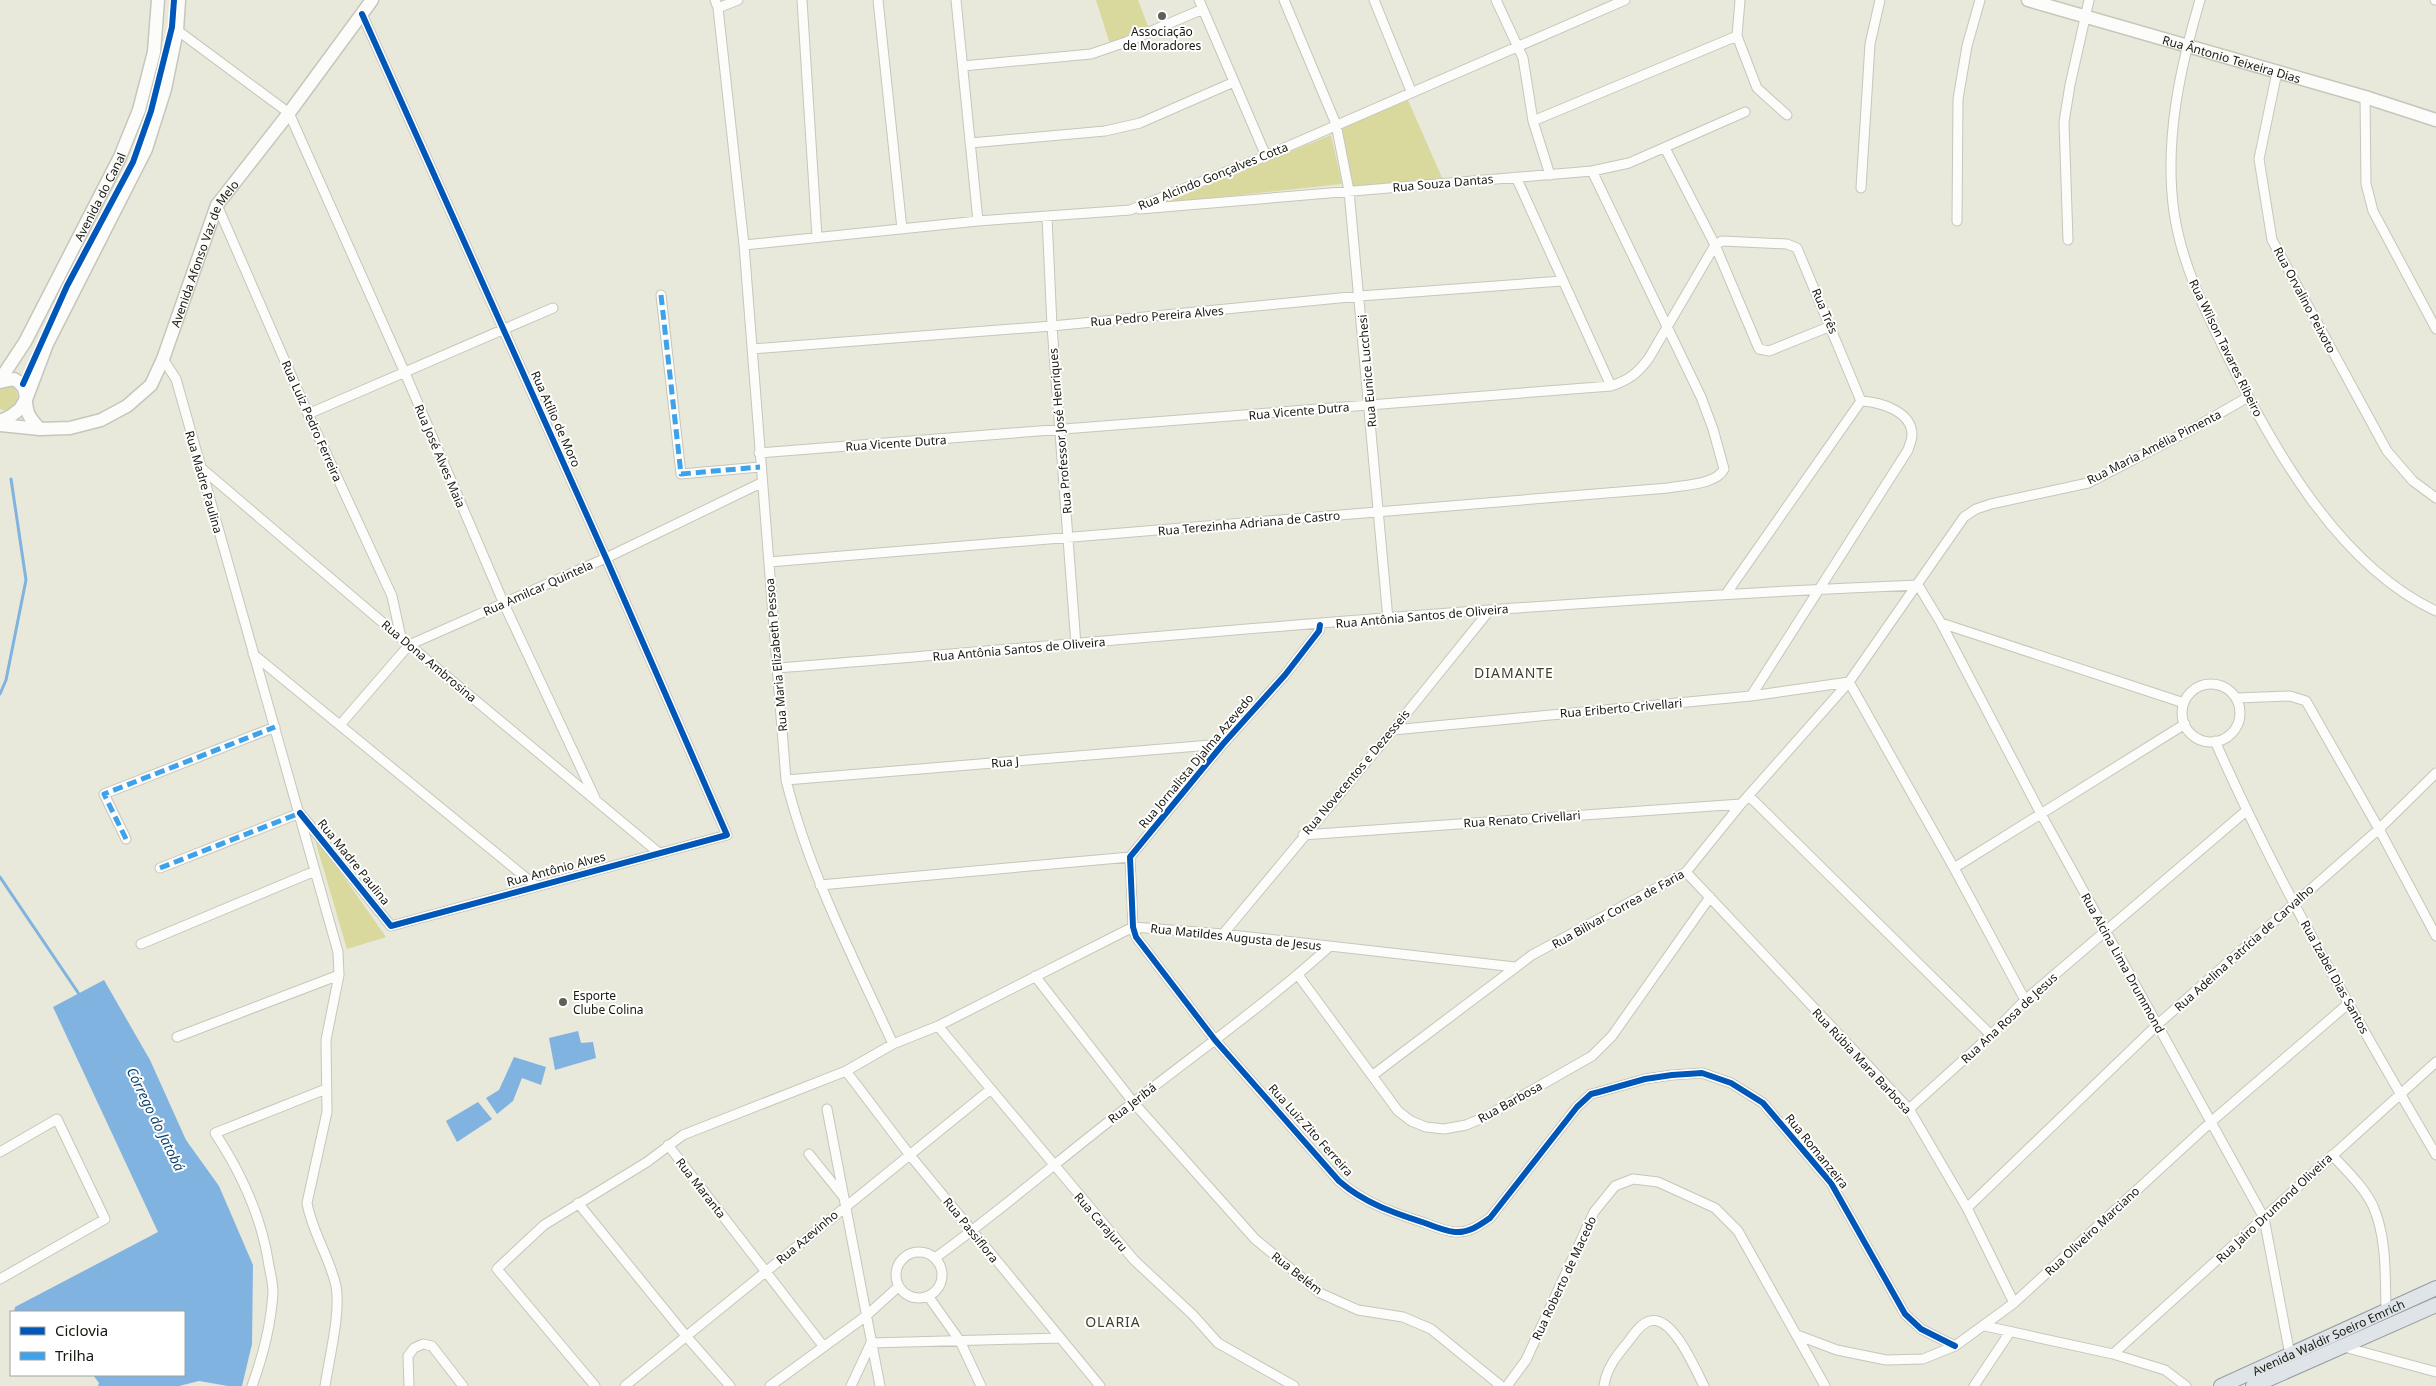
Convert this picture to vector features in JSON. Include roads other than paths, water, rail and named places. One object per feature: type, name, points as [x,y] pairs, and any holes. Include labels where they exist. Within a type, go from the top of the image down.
[{"type":"main road","name":"Avenida do Canal","points":[[0,381],[24,342],[120,157],[139,110],[154,52],[158,0]]},
{"type":"main road","name":"Avenida do Canal","points":[[0,421],[11,416],[20,408],[27,397],[47,344],[146,149],[165,90],[177,30],[179,0]]},
{"type":"main road","name":"Avenida Afonso Vaz de Melo","points":[[0,425],[40,430],[70,428],[101,420],[127,406],[151,385],[163,359],[217,205],[289,113],[372,0]]},
{"type":"main road","name":"Rua Ântonio Teixeira Dias","points":[[2028,0],[2365,97],[2436,120]]},
{"type":"main road","points":[[0,381],[14,379],[23,384],[27,397],[27,409],[40,430]]},
{"type":"main road","name":"Avenida Waldir Soeiro Emrich","points":[[2221,1386],[2436,1288]]},
{"type":"main road","name":"Avenida Waldir Soeiro Emrich","points":[[2253,1386],[2436,1305]]},
{"type":"street","points":[[717,4],[738,0]]},
{"type":"street","points":[[802,0],[817,237]]},
{"type":"street","points":[[878,0],[902,229]]},
{"type":"street","points":[[956,0],[978,221]]},
{"type":"street","points":[[1199,0],[1266,156]]},
{"type":"street","name":"Rua Eunice Lucchesi","points":[[1284,0],[1336,124],[1349,191],[1380,512],[1388,619]]},
{"type":"street","points":[[1374,0],[1411,91]]},
{"type":"street","points":[[1496,0],[1523,58],[1533,121],[1550,174]]},
{"type":"street","name":"Rua Alcindo Gonçalves Cotta","points":[[744,245],[978,221],[1130,210],[1266,156],[1411,91],[1625,0]]},
{"type":"street","points":[[1740,0],[1737,36],[1757,88],[1787,115]]},
{"type":"street","points":[[1861,188],[1870,44],[1880,0]]},
{"type":"street","points":[[1958,221],[1958,99],[1967,46],[1980,0]]},
{"type":"street","points":[[2068,240],[2064,122],[2089,0]]},
{"type":"street","name":"Rua Wilson Tavares Ribeiro","points":[[2200,0],[2186,46],[2171,144],[2171,182],[2176,228],[2193,285],[2248,397],[2314,503],[2337,533],[2359,556],[2397,588],[2436,612]]},
{"type":"street","name":"Rua Maria Elizabeth Pessoa","points":[[717,4],[744,245],[786,780],[797,823],[820,885],[893,1044]]},
{"type":"street","points":[[963,66],[1091,54],[1126,42],[1203,10]]},
{"type":"street","name":"Rua Atílio de Moro","points":[[362,14],[606,558],[727,835]]},
{"type":"street","points":[[177,30],[289,113]]},
{"type":"street","points":[[1533,121],[1737,36]]},
{"type":"street","name":"Rua Orvalino Peixoto","points":[[2277,72],[2259,159],[2272,240],[2388,451],[2413,481],[2436,498]]},
{"type":"street","points":[[970,144],[1105,131],[1140,123],[1234,82]]},
{"type":"street","points":[[2365,97],[2366,184],[2373,212],[2436,329]]},
{"type":"street","name":"Rua Souza Dantas","points":[[1130,210],[1592,171],[1629,162],[1746,112]]},
{"type":"street","name":"Rua José Alves Maia","points":[[289,113],[405,372],[504,604],[595,798]]},
{"type":"street","points":[[1665,148],[1714,244],[1759,349],[1769,351],[1831,326]]},
{"type":"street","points":[[1592,171],[1668,326]]},
{"type":"street","points":[[1516,178],[1611,386],[1625,382],[1638,373],[1668,326],[1714,244]]},
{"type":"street","name":"Rua Luiz Pedro Ferreira","points":[[217,205],[308,414],[392,596],[401,638]]},
{"type":"street","name":"Rua Professor José Henriques","points":[[1046,217],[1052,326],[1076,645]]},
{"type":"street","name":"Rua Três","points":[[1714,244],[1722,242],[1787,244],[1797,248],[1861,401]]},
{"type":"street","name":"Rua Pedro Pereira Alves","points":[[752,349],[1052,326],[1360,296],[1562,281]]},
{"type":"street","points":[[661,295],[681,474],[760,467]]},
{"type":"street","points":[[308,414],[553,308]]},
{"type":"street","name":"Rua Terezinha Adriana de Castro","points":[[769,562],[1668,488],[1702,482],[1718,476],[1724,469],[1707,413],[1668,326]]},
{"type":"street","name":"Rua Madre Paulina","points":[[163,359],[176,379],[253,654],[300,813],[391,926]]},
{"type":"street","name":"Rua Vicente Dutra","points":[[759,453],[1611,386]]},
{"type":"street","name":"Rua Maria Amélia Pimenta","points":[[1918,585],[1964,518],[1976,508],[2088,483],[2164,449],[2248,397]]},
{"type":"street","points":[[1726,594],[1861,401],[1888,406],[1906,418],[1912,434],[1908,450],[1898,468],[1751,696]]},
{"type":"street","name":"Rua Dona Ambrosina","points":[[200,466],[409,645],[659,853]]},
{"type":"street","name":"Rua Amilcar Quintela","points":[[340,725],[409,645],[606,558],[762,483]]},
{"type":"street","name":"Rua Antônia Santos de Oliveira","points":[[778,668],[1489,611],[1726,594],[1918,585]]},
{"type":"street","name":"Rua Alcina Lima Drummond","points":[[1918,585],[1941,623],[2041,814],[2264,1218],[2290,1355]]},
{"type":"street","name":"Rua Bilivar Correa de Faria","points":[[1373,1075],[1532,955],[1686,872],[1741,804],[1849,682],[1918,585]]},
{"type":"street","name":"Rua Novecentos e Dezesseis","points":[[1222,934],[1303,835],[1393,730],[1489,611]]},
{"type":"street","points":[[1941,623],[2184,703]]},
{"type":"street","name":"Rua Jornalista Djalma Azevedo","points":[[1130,857],[1223,744],[1285,675],[1319,631],[1320,625]]},
{"type":"street","points":[[253,654],[536,886]]},
{"type":"street","points":[[1849,682],[1954,868],[2024,1000]]},
{"type":"street","name":"Rua Eriberto Crivellari","points":[[1393,730],[1751,696],[1849,682]]},
{"type":"street","points":[[2204,685],[2223,686],[2237,698],[2240,717],[2232,734],[2215,742],[2197,738],[2184,724],[2182,710],[2184,703],[2189,695],[2204,685]]},
{"type":"street","points":[[2237,698],[2290,696],[2306,701],[2379,828],[2436,936]]},
{"type":"street","points":[[1954,868],[2184,724]]},
{"type":"street","points":[[126,839],[104,794],[275,727]]},
{"type":"street","name":"Rua Izabel Dias Santos","points":[[2215,742],[2246,812],[2294,903],[2436,1155]]},
{"type":"street","name":"Rua J","points":[[786,780],[1223,744]]},
{"type":"street","name":"Rua Adelina Patrícia de Carvalho","points":[[1967,1208],[2157,1025],[2379,828],[2436,773]]},
{"type":"street","points":[[1749,796],[1991,1035]]},
{"type":"street","name":"Rua Renato Crivellari","points":[[1303,835],[1741,804]]},
{"type":"street","name":"Rua Ana Rosa de Jesus","points":[[1909,1109],[1991,1035],[2024,1000],[2246,812]]},
{"type":"street","points":[[160,868],[300,813],[338,952],[339,975],[326,1040],[327,1112],[306,1203],[336,1287],[335,1318],[325,1386]]},
{"type":"street","name":"Rua Antônio Alves","points":[[391,926],[727,835]]},
{"type":"street","points":[[820,885],[1130,857],[1133,927]]},
{"type":"street","points":[[141,944],[315,871]]},
{"type":"street","name":"Rua Rúbia Mara Barbosa","points":[[1686,872],[1909,1109],[1967,1208],[2014,1303]]},
{"type":"street","name":"Rua Barbosa","points":[[1298,975],[1398,1111],[1411,1121],[1426,1127],[1444,1129],[1466,1125],[1485,1118],[1592,1056],[1612,1036],[1710,897]]},
{"type":"street","name":"Rua Matildes Augusta de Jesus","points":[[668,1145],[703,1126],[846,1071],[893,1044],[938,1026],[1133,927],[1222,934],[1515,967]]},
{"type":"street","name":"Rua Luiz Zito Ferreira","points":[[1133,927],[1136,937],[1215,1040],[1339,1181],[1361,1198],[1399,1214],[1456,1232],[1476,1227],[1490,1218],[1577,1107],[1591,1094],[1599,1092]]},
{"type":"street","name":"Rua Jeribá","points":[[934,1258],[973,1231],[1133,1102],[1298,975],[1329,947]]},
{"type":"street","points":[[177,1037],[339,975]]},
{"type":"street","name":"Rua Belém","points":[[1034,976],[1133,1102],[1254,1239],[1320,1293],[1358,1310],[1403,1317],[1430,1328],[1500,1386]]},
{"type":"street","name":"Rua Oliveiro Marciano","points":[[1797,1335],[1860,1356],[1886,1360],[1923,1359],[1955,1346],[1985,1326],[2014,1303],[2212,1121],[2349,1003]]},
{"type":"street","name":"Rua Carajuru","points":[[938,1026],[1053,1166],[1134,1260],[1193,1315],[1218,1343],[1294,1386]]},
{"type":"street","name":"Rua Jairo Drumond Oliveira","points":[[2113,1354],[2436,1062]]},
{"type":"street","name":"Rua Passiflora","points":[[846,1071],[910,1154],[1100,1386]]},
{"type":"street","name":"Rua Romanzeira","points":[[1599,1092],[1645,1079],[1702,1073],[1731,1083],[1763,1103],[1831,1183],[1906,1314],[1922,1329],[1955,1346]]},
{"type":"street","points":[[252,1386],[265,1348],[273,1292],[267,1249],[253,1204],[236,1165],[215,1133],[326,1089]]},
{"type":"street","name":"Rua Azevinho","points":[[625,1386],[991,1089]]},
{"type":"street","points":[[827,1109],[880,1386]]},
{"type":"street","points":[[0,1152],[57,1119],[105,1219],[0,1279]]},
{"type":"street","name":"Rua Maranta","points":[[595,1386],[496,1269],[544,1225],[578,1203],[628,1175],[668,1145],[824,1348]]},
{"type":"street","points":[[809,1154],[842,1195]]},
{"type":"street","points":[[2332,1155],[2357,1183],[2373,1206],[2384,1247],[2386,1310]]},
{"type":"street","name":"Rua Roberto de Macedo","points":[[1507,1386],[1526,1360],[1594,1212],[1614,1186],[1633,1179],[1658,1182],[1715,1208],[1738,1231],[1825,1386]]},
{"type":"street","points":[[578,1203],[686,1336],[730,1386]]},
{"type":"street","points":[[921,1252],[934,1258],[942,1271],[942,1279],[934,1292],[928,1296],[915,1298],[903,1292],[898,1286],[896,1273],[897,1266],[907,1255],[921,1252]]},
{"type":"street","points":[[770,1386],[866,1316],[898,1286]]},
{"type":"street","points":[[928,1296],[960,1341],[981,1386]]},
{"type":"street","points":[[1604,1386],[1605,1377],[1616,1357],[1638,1329],[1650,1321],[1661,1322],[1672,1329],[1704,1386]]},
{"type":"street","points":[[1985,1326],[2113,1354],[2165,1370],[2186,1386]]},
{"type":"street","points":[[1974,1386],[2010,1332]]},
{"type":"street","points":[[871,1344],[1059,1338]]},
{"type":"street","points":[[409,1386],[408,1356],[414,1348],[422,1344],[432,1346],[464,1386]]},
{"type":"street","points":[[851,1386],[871,1344]]},
{"type":"street","points":[[2344,1346],[2436,1372]]},
{"type":"water","points":[[104,980],[150,1060],[186,1140],[219,1186],[253,1265],[252,1344],[242,1386],[228,1386],[199,1381],[179,1386],[98,1386],[99,1383],[94,1376],[185,1376],[185,1311],[14,1311],[15,1307],[158,1232],[53,1007]]},
{"type":"water","points":[[578,1031],[581,1043],[593,1042],[596,1058],[555,1070],[549,1038]]},
{"type":"water","points":[[514,1057],[546,1067],[541,1085],[522,1078],[513,1101],[497,1114],[486,1098],[499,1090]]},
{"type":"water","points":[[478,1102],[492,1119],[457,1142],[446,1121]]},
{"type":"waterway","name":"Córrego do Jatobá","points":[[0,694],[6,680],[26,580],[11,479]]},
{"type":"waterway","name":"Córrego do Jatobá","points":[[0,877],[81,997]]},
{"type":"place","name":"Associação de Moradores","points":[[1162,16]]},
{"type":"place","name":"Esporte Clube Colina","points":[[563,1002]]},
{"type":"district","name":"DIAMANTE","points":[[1514,672]]},
{"type":"district","name":"OLARIA","points":[[1113,1321]]}]
